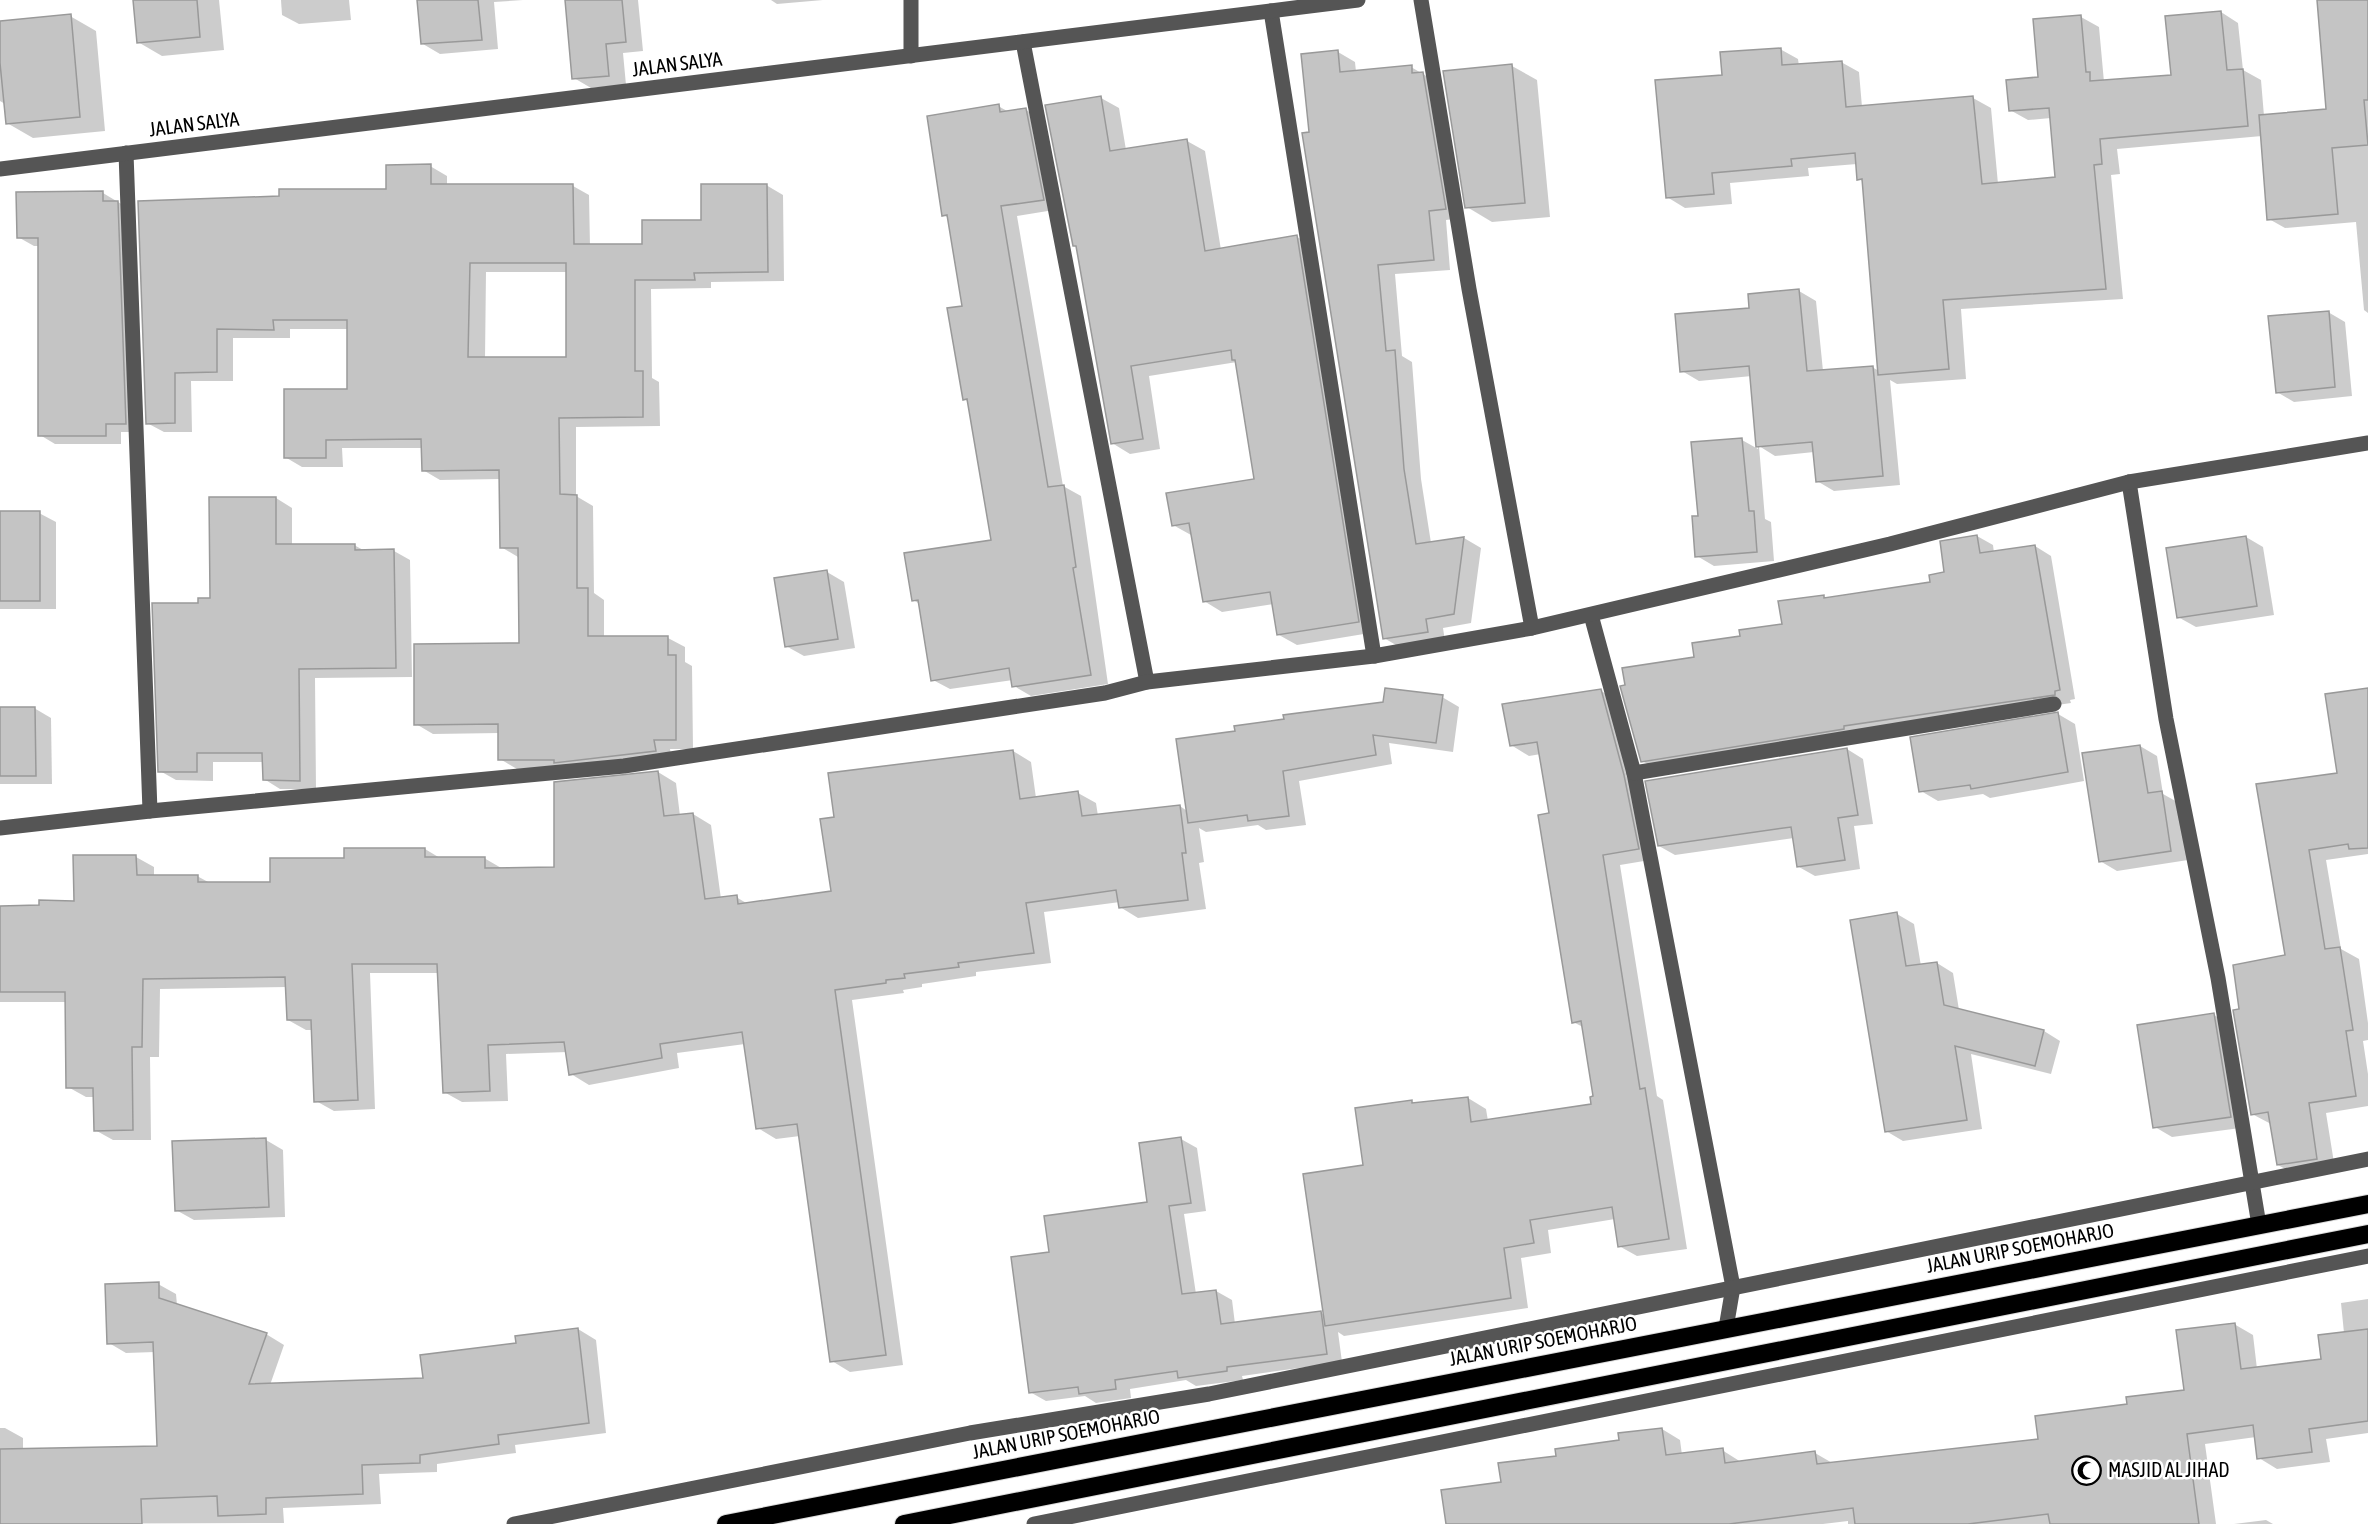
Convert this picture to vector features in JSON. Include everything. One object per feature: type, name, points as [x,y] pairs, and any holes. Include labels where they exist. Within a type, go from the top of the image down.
[{"type":"highway","name":"JALAN URIP SOEMOHARJO","points":[[726,1524],[2368,1204]]},
{"type":"highway","points":[[904,1524],[929,1522],[2368,1234]]},
{"type":"street","points":[[910,0],[911,56]]},
{"type":"street","name":"JALAN SALYA","points":[[0,169],[1271,11],[1314,3],[1358,0]]},
{"type":"street","points":[[1421,0],[1469,289],[1532,628]]},
{"type":"street","points":[[1271,11],[1374,656]]},
{"type":"street","points":[[1023,42],[1147,682]]},
{"type":"street","points":[[126,153],[150,810]]},
{"type":"street","points":[[0,828],[150,810],[624,766],[1105,693],[1147,682],[1374,656],[1592,615],[1890,544],[2129,482],[2368,443]]},
{"type":"street","points":[[2129,482],[2166,719],[2218,978],[2254,1181],[2259,1225]]},
{"type":"street","points":[[1592,615],[1634,773],[1732,1287],[1726,1328]]},
{"type":"street","points":[[1634,773],[2054,704]]},
{"type":"street","points":[[514,1524],[970,1433],[1209,1394],[2368,1159]]},
{"type":"street","points":[[1034,1524],[2368,1256]]},
{"type":"building","points":[[133,0],[197,0],[200,37],[137,43]]},
{"type":"building","points":[[417,0],[478,0],[482,40],[421,44]]},
{"type":"building","points":[[565,0],[622,0],[626,42],[606,44],[609,76],[572,79]]},
{"type":"building","points":[[2317,0],[2368,0],[2368,100],[2364,100],[2368,145],[2332,148],[2338,214],[2267,220],[2259,115],[2326,109]]},
{"type":"building","points":[[2221,11],[2227,70],[2243,69],[2248,126],[2100,139],[2102,164],[2094,165],[2106,289],[1943,300],[1949,369],[1878,375],[1862,179],[1857,180],[1855,153],[1791,159],[1792,166],[1712,173],[1714,194],[1666,198],[1655,80],[1722,75],[1720,52],[1781,48],[1782,65],[1842,61],[1846,107],[1973,96],[1982,184],[2055,177],[2049,108],[2009,111],[2006,80],[2038,77],[2033,19],[2081,15],[2086,72],[2090,72],[2090,81],[2171,75],[2165,16]]},
{"type":"building","points":[[71,14],[80,117],[6,124],[0,63],[0,21]]},
{"type":"building","points":[[1338,50],[1340,72],[1412,65],[1412,73],[1423,72],[1446,209],[1429,211],[1434,260],[1378,265],[1386,351],[1395,350],[1404,469],[1416,544],[1464,537],[1454,614],[1426,619],[1428,632],[1383,639],[1302,133],[1309,132],[1301,54]]},
{"type":"building","points":[[1512,64],[1525,203],[1465,208],[1443,71]]},
{"type":"building","points":[[1101,96],[1110,151],[1187,139],[1205,251],[1297,235],[1359,622],[1277,635],[1270,592],[1203,602],[1189,523],[1172,526],[1166,493],[1254,479],[1235,360],[1232,360],[1231,350],[1131,366],[1143,439],[1111,444],[1076,246],[1073,246],[1045,105]]},
{"type":"building","points":[[999,104],[1000,112],[1026,108],[1044,200],[1001,206],[1048,487],[1064,485],[1076,567],[1073,568],[1091,675],[1012,687],[1009,668],[931,681],[918,600],[912,601],[904,553],[991,540],[967,399],[963,400],[947,308],[962,306],[947,215],[942,216],[927,116]]},
{"type":"building","points":[[431,164],[431,184],[573,184],[574,244],[642,244],[642,220],[701,220],[701,184],[767,184],[768,272],[694,273],[695,280],[635,280],[635,371],[643,371],[643,417],[559,418],[560,494],[577,495],[577,588],[588,588],[588,636],[668,636],[668,655],[676,655],[676,740],[654,740],[656,751],[554,763],[554,760],[498,760],[498,724],[414,725],[414,644],[519,643],[518,548],[500,548],[499,470],[422,471],[421,439],[326,440],[326,458],[284,458],[284,389],[347,389],[347,320],[273,320],[274,330],[217,329],[217,372],[175,373],[175,423],[146,424],[138,201],[279,196],[279,189],[386,189],[386,165]],"holes":[[[470,263],[566,263],[566,357],[468,357]]]},
{"type":"building","points":[[103,191],[103,201],[118,201],[126,424],[106,424],[106,436],[38,436],[38,238],[17,238],[16,192]]},
{"type":"building","points":[[1799,289],[1807,371],[1873,366],[1883,476],[1816,482],[1812,442],[1756,447],[1749,366],[1680,372],[1675,314],[1749,308],[1748,294]]},
{"type":"building","points":[[2329,311],[2335,387],[2276,393],[2268,316]]},
{"type":"building","points":[[1742,438],[1749,511],[1754,511],[1757,552],[1695,557],[1692,516],[1698,516],[1691,442]]},
{"type":"building","points":[[209,497],[276,497],[276,544],[355,544],[355,550],[394,549],[396,668],[299,669],[300,781],[263,780],[262,753],[197,753],[197,772],[158,772],[152,603],[198,603],[198,598],[210,598]]},
{"type":"building","points":[[0,511],[40,511],[40,601],[0,601]]},
{"type":"building","points":[[1977,535],[1980,553],[2035,545],[2060,690],[2055,691],[2055,695],[1844,726],[1844,729],[1641,762],[1620,686],[1625,685],[1622,668],[1694,657],[1692,643],[1740,636],[1739,630],[1782,624],[1778,601],[1824,595],[1824,598],[1930,582],[1929,575],[1944,572],[1940,541]]},
{"type":"building","points":[[2246,536],[2257,606],[2177,618],[2166,548]]},
{"type":"building","points":[[827,570],[838,639],[785,647],[774,578]]},
{"type":"building","points":[[1385,688],[1443,695],[1436,743],[1373,735],[1376,755],[1283,771],[1289,816],[1248,821],[1247,815],[1188,823],[1176,739],[1235,731],[1234,726],[1284,719],[1283,715],[1383,702]]},
{"type":"building","points":[[2368,688],[2368,848],[2349,849],[2348,844],[2309,850],[2325,949],[2340,947],[2353,1030],[2346,1031],[2356,1096],[2309,1103],[2317,1159],[2277,1165],[2268,1112],[2251,1115],[2233,1010],[2239,1009],[2233,965],[2285,955],[2256,784],[2337,773],[2325,694]]},
{"type":"building","points":[[1601,689],[1624,775],[1639,849],[1603,855],[1640,1089],[1645,1088],[1669,1239],[1618,1247],[1612,1207],[1530,1220],[1534,1243],[1504,1248],[1511,1298],[1325,1326],[1303,1174],[1363,1165],[1355,1108],[1412,1100],[1412,1103],[1468,1097],[1471,1122],[1591,1104],[1590,1097],[1593,1096],[1581,1021],[1572,1023],[1538,815],[1549,813],[1537,742],[1510,746],[1502,704]]},
{"type":"building","points":[[0,707],[35,707],[36,776],[0,776]]},
{"type":"building","points":[[2058,712],[2068,772],[1971,789],[1970,785],[1919,792],[1910,737]]},
{"type":"building","points":[[2140,745],[2148,793],[2162,791],[2171,851],[2099,862],[2082,753]]},
{"type":"building","points":[[1847,748],[1858,815],[1838,818],[1845,860],[1797,867],[1791,827],[1658,846],[1645,781]]},
{"type":"building","points":[[1013,750],[1020,799],[1078,791],[1082,816],[1180,805],[1186,853],[1182,853],[1188,900],[1119,908],[1116,890],[1026,903],[1034,953],[958,963],[959,967],[904,974],[905,978],[886,980],[886,983],[835,990],[886,1355],[830,1362],[797,1124],[756,1129],[742,1032],[660,1044],[662,1058],[569,1075],[564,1042],[488,1045],[490,1091],[443,1093],[437,964],[352,964],[358,1100],[314,1102],[311,1020],[287,1020],[285,977],[143,979],[142,1047],[132,1047],[133,1130],[94,1131],[93,1088],[66,1088],[65,992],[0,992],[0,906],[39,905],[39,900],[74,901],[73,855],[136,855],[137,875],[198,875],[198,882],[270,882],[270,858],[344,858],[344,848],[425,848],[425,857],[485,857],[485,868],[554,867],[554,782],[658,771],[664,816],[693,813],[705,899],[737,895],[738,904],[831,891],[820,819],[834,817],[828,773]]},
{"type":"building","points":[[1897,912],[1906,966],[1937,962],[1944,1005],[2044,1030],[2035,1066],[1955,1046],[1967,1120],[1885,1132],[1850,920]]},
{"type":"building","points":[[2214,1013],[2231,1117],[2153,1128],[2137,1025]]},
{"type":"building","points":[[1181,1137],[1191,1203],[1169,1206],[1182,1294],[1216,1290],[1221,1324],[1321,1311],[1327,1354],[1227,1367],[1227,1371],[1178,1378],[1177,1371],[1115,1380],[1116,1389],[1079,1394],[1078,1387],[1029,1393],[1011,1257],[1049,1252],[1044,1216],[1147,1202],[1139,1143]]},
{"type":"building","points":[[266,1138],[269,1207],[175,1211],[172,1141]]},
{"type":"building","points":[[159,1282],[159,1298],[267,1333],[249,1384],[423,1378],[420,1355],[516,1343],[515,1336],[578,1328],[589,1423],[498,1435],[499,1444],[420,1455],[420,1463],[362,1465],[363,1494],[266,1498],[266,1514],[218,1516],[217,1496],[141,1499],[142,1524],[0,1524],[0,1449],[157,1446],[153,1342],[107,1344],[105,1284]]},
{"type":"building","points":[[2235,1323],[2241,1369],[2321,1359],[2318,1335],[2368,1329],[2368,1421],[2309,1429],[2312,1452],[2257,1459],[2253,1425],[2187,1434],[2199,1524],[2050,1524],[2048,1514],[1968,1524],[1855,1524],[1853,1508],[1729,1524],[1446,1524],[1441,1490],[1501,1482],[1498,1463],[1556,1456],[1555,1449],[1619,1440],[1618,1433],[1662,1428],[1666,1455],[1723,1448],[1725,1463],[1815,1451],[1817,1464],[2038,1439],[2035,1416],[2127,1404],[2126,1397],[2184,1390],[2176,1330]]},
{"type":"place","name":"MASJID AL JIHAD","points":[[2087,1470]]}]
